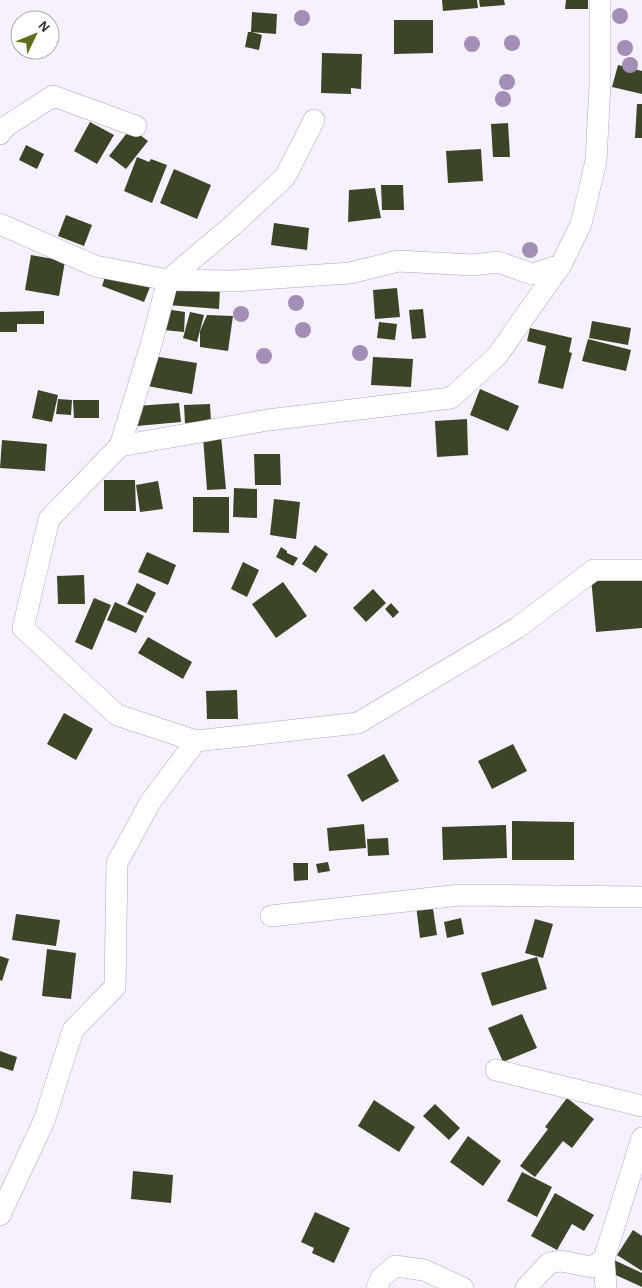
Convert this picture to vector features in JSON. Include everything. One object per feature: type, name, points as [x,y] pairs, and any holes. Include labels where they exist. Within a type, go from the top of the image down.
[{"type":"street","points":[[120,446],[268,420],[451,398],[497,356],[561,265],[581,224],[596,161],[600,84],[600,0]]},
{"type":"street","points":[[0,134],[5,128],[53,96],[136,126]]},
{"type":"street","points":[[314,120],[285,177],[232,226],[168,280],[151,345],[120,446],[49,519],[23,628],[117,715],[196,740],[358,723],[517,628],[594,570],[642,570]]},
{"type":"street","points":[[0,224],[95,266],[168,280],[233,281],[350,273],[398,261],[473,265],[498,262],[532,274],[561,265]]},
{"type":"street","points":[[0,1215],[44,1120],[73,1030],[115,987],[117,863],[151,801],[196,740]]},
{"type":"street","points":[[271,916],[460,895],[642,897]]},
{"type":"street","points":[[496,1070],[642,1106]]},
{"type":"street","points":[[606,1288],[604,1259],[637,1178],[642,1138]]},
{"type":"street","points":[[526,1288],[549,1263],[561,1261],[592,1267],[604,1259]]},
{"type":"street","points":[[377,1288],[381,1278],[395,1266],[424,1270],[463,1288]]},
{"type":"building","points":[[442,0],[477,0],[478,8],[443,11]]},
{"type":"building","points":[[479,0],[504,0],[505,5],[480,7]]},
{"type":"building","points":[[566,0],[588,0],[588,9],[565,9]]},
{"type":"building","points":[[252,12],[277,14],[276,34],[252,32],[262,35],[259,50],[245,47],[248,32],[251,32]]},
{"type":"building","points":[[394,20],[433,20],[433,53],[394,54]]},
{"type":"building","points":[[322,53],[362,54],[361,89],[351,88],[351,94],[321,93]]},
{"type":"building","points":[[618,65],[642,71],[642,94],[612,87]]},
{"type":"building","points":[[637,104],[642,104],[642,138],[635,138]]},
{"type":"building","points":[[90,122],[114,135],[97,164],[74,151]]},
{"type":"building","points":[[508,123],[510,157],[493,157],[491,124]]},
{"type":"building","points":[[131,128],[148,141],[126,169],[109,156]]},
{"type":"building","points":[[26,145],[44,154],[37,169],[19,160]]},
{"type":"building","points":[[481,149],[483,181],[448,183],[446,151]]},
{"type":"building","points":[[137,157],[149,162],[151,159],[167,165],[152,203],[124,191]]},
{"type":"building","points":[[174,169],[211,185],[197,219],[160,203]]},
{"type":"building","points":[[381,185],[403,185],[404,210],[382,210]]},
{"type":"building","points":[[375,188],[381,218],[348,222],[349,190]]},
{"type":"building","points":[[66,215],[92,225],[84,246],[58,236]]},
{"type":"building","points":[[274,223],[309,228],[307,250],[271,245]]},
{"type":"building","points":[[31,255],[65,261],[59,296],[25,290]]},
{"type":"building","points":[[107,271],[150,287],[144,302],[102,286]]},
{"type":"building","points":[[169,284],[220,288],[219,309],[168,305]]},
{"type":"building","points":[[397,288],[400,317],[375,319],[373,290]]},
{"type":"building","points":[[166,309],[185,312],[184,332],[163,330]]},
{"type":"building","points":[[423,309],[426,338],[412,339],[409,310]]},
{"type":"building","points":[[44,311],[44,324],[17,324],[17,332],[0,332],[0,312]]},
{"type":"building","points":[[190,312],[204,315],[197,342],[183,338]]},
{"type":"building","points":[[207,315],[233,316],[228,351],[200,347],[200,331]]},
{"type":"building","points":[[592,321],[631,328],[628,345],[589,338]]},
{"type":"building","points":[[379,322],[397,324],[395,340],[377,338]]},
{"type":"building","points":[[530,328],[572,338],[569,352],[572,353],[563,389],[538,383],[546,346],[527,341]]},
{"type":"building","points":[[588,339],[631,350],[626,371],[582,361]]},
{"type":"building","points":[[153,356],[197,363],[192,394],[147,386]]},
{"type":"building","points":[[373,357],[413,359],[411,387],[371,385]]},
{"type":"building","points":[[480,389],[519,406],[508,431],[470,415]]},
{"type":"building","points":[[38,390],[58,395],[52,422],[32,418]]},
{"type":"building","points":[[58,399],[72,400],[71,415],[56,414]]},
{"type":"building","points":[[73,400],[99,400],[99,418],[74,418]]},
{"type":"building","points":[[179,403],[181,422],[137,426],[135,406]]},
{"type":"building","points":[[210,404],[211,422],[185,423],[184,405]]},
{"type":"building","points":[[467,419],[468,455],[437,457],[435,421]]},
{"type":"building","points":[[221,436],[226,489],[207,490],[203,437]]},
{"type":"building","points":[[2,440],[47,444],[45,471],[0,468]]},
{"type":"building","points":[[254,454],[280,454],[281,485],[255,485]]},
{"type":"building","points":[[104,480],[135,480],[136,511],[104,511]]},
{"type":"building","points":[[158,481],[163,509],[140,512],[136,485]]},
{"type":"building","points":[[234,488],[257,489],[257,518],[233,517]]},
{"type":"building","points":[[193,497],[229,497],[229,533],[193,532]]},
{"type":"building","points":[[274,499],[300,502],[296,539],[270,535]]},
{"type":"building","points":[[315,545],[328,554],[316,573],[302,564]]},
{"type":"building","points":[[281,547],[287,553],[298,558],[293,566],[276,557]]},
{"type":"building","points":[[147,552],[176,565],[168,585],[138,572]]},
{"type":"building","points":[[243,562],[259,570],[247,597],[231,589]]},
{"type":"building","points":[[642,573],[642,628],[596,632],[591,578]]},
{"type":"building","points":[[84,575],[85,604],[58,604],[57,576]]},
{"type":"building","points":[[283,582],[307,616],[276,638],[252,604]]},
{"type":"building","points":[[137,583],[156,593],[146,613],[127,604]]},
{"type":"building","points":[[373,589],[386,603],[366,622],[353,608]]},
{"type":"building","points":[[94,598],[111,605],[92,650],[75,642]]},
{"type":"building","points":[[115,602],[144,616],[136,633],[107,620]]},
{"type":"building","points":[[391,603],[399,612],[393,618],[385,609]]},
{"type":"building","points":[[148,637],[192,662],[183,679],[138,653]]},
{"type":"building","points":[[237,690],[238,719],[207,719],[206,691]]},
{"type":"building","points":[[64,713],[93,729],[76,760],[47,744]]},
{"type":"building","points":[[513,744],[527,771],[492,789],[478,761]]},
{"type":"building","points":[[384,754],[399,781],[362,802],[347,775]]},
{"type":"building","points":[[512,821],[574,822],[574,860],[512,860]]},
{"type":"building","points":[[364,824],[366,848],[329,851],[327,828]]},
{"type":"building","points":[[506,825],[507,858],[443,860],[442,827]]},
{"type":"building","points":[[388,838],[389,855],[368,856],[367,839]]},
{"type":"building","points":[[328,862],[330,871],[318,873],[316,864]]},
{"type":"building","points":[[293,863],[308,863],[308,880],[294,881]]},
{"type":"building","points":[[432,902],[437,935],[420,938],[416,905]]},
{"type":"building","points":[[16,914],[60,920],[56,946],[12,940]]},
{"type":"building","points":[[461,918],[464,934],[447,938],[444,922]]},
{"type":"building","points":[[535,919],[553,924],[543,958],[525,953]]},
{"type":"building","points":[[47,949],[76,953],[71,999],[42,996]]},
{"type":"building","points":[[0,956],[9,959],[2,981],[0,980]]},
{"type":"building","points":[[537,957],[547,989],[492,1006],[481,973]]},
{"type":"building","points":[[522,1014],[537,1048],[503,1062],[488,1028]]},
{"type":"building","points":[[0,1051],[17,1057],[13,1071],[0,1067]]},
{"type":"building","points":[[567,1098],[594,1119],[572,1148],[563,1141],[535,1177],[520,1166],[548,1129],[545,1127]]},
{"type":"building","points":[[374,1100],[415,1127],[399,1152],[358,1126]]},
{"type":"building","points":[[435,1104],[460,1128],[449,1140],[423,1116]]},
{"type":"building","points":[[468,1136],[501,1161],[483,1186],[450,1162]]},
{"type":"building","points":[[133,1171],[173,1175],[171,1203],[131,1199]]},
{"type":"building","points":[[522,1172],[552,1187],[537,1217],[507,1201]]},
{"type":"building","points":[[555,1193],[594,1215],[584,1231],[572,1224],[557,1250],[531,1236]]},
{"type":"building","points":[[315,1212],[350,1228],[334,1263],[312,1253],[314,1248],[301,1242]]},
{"type":"building","points":[[633,1230],[642,1236],[642,1271],[617,1255]]},
{"type":"building","points":[[614,1260],[642,1273],[642,1287],[609,1272]]}]
